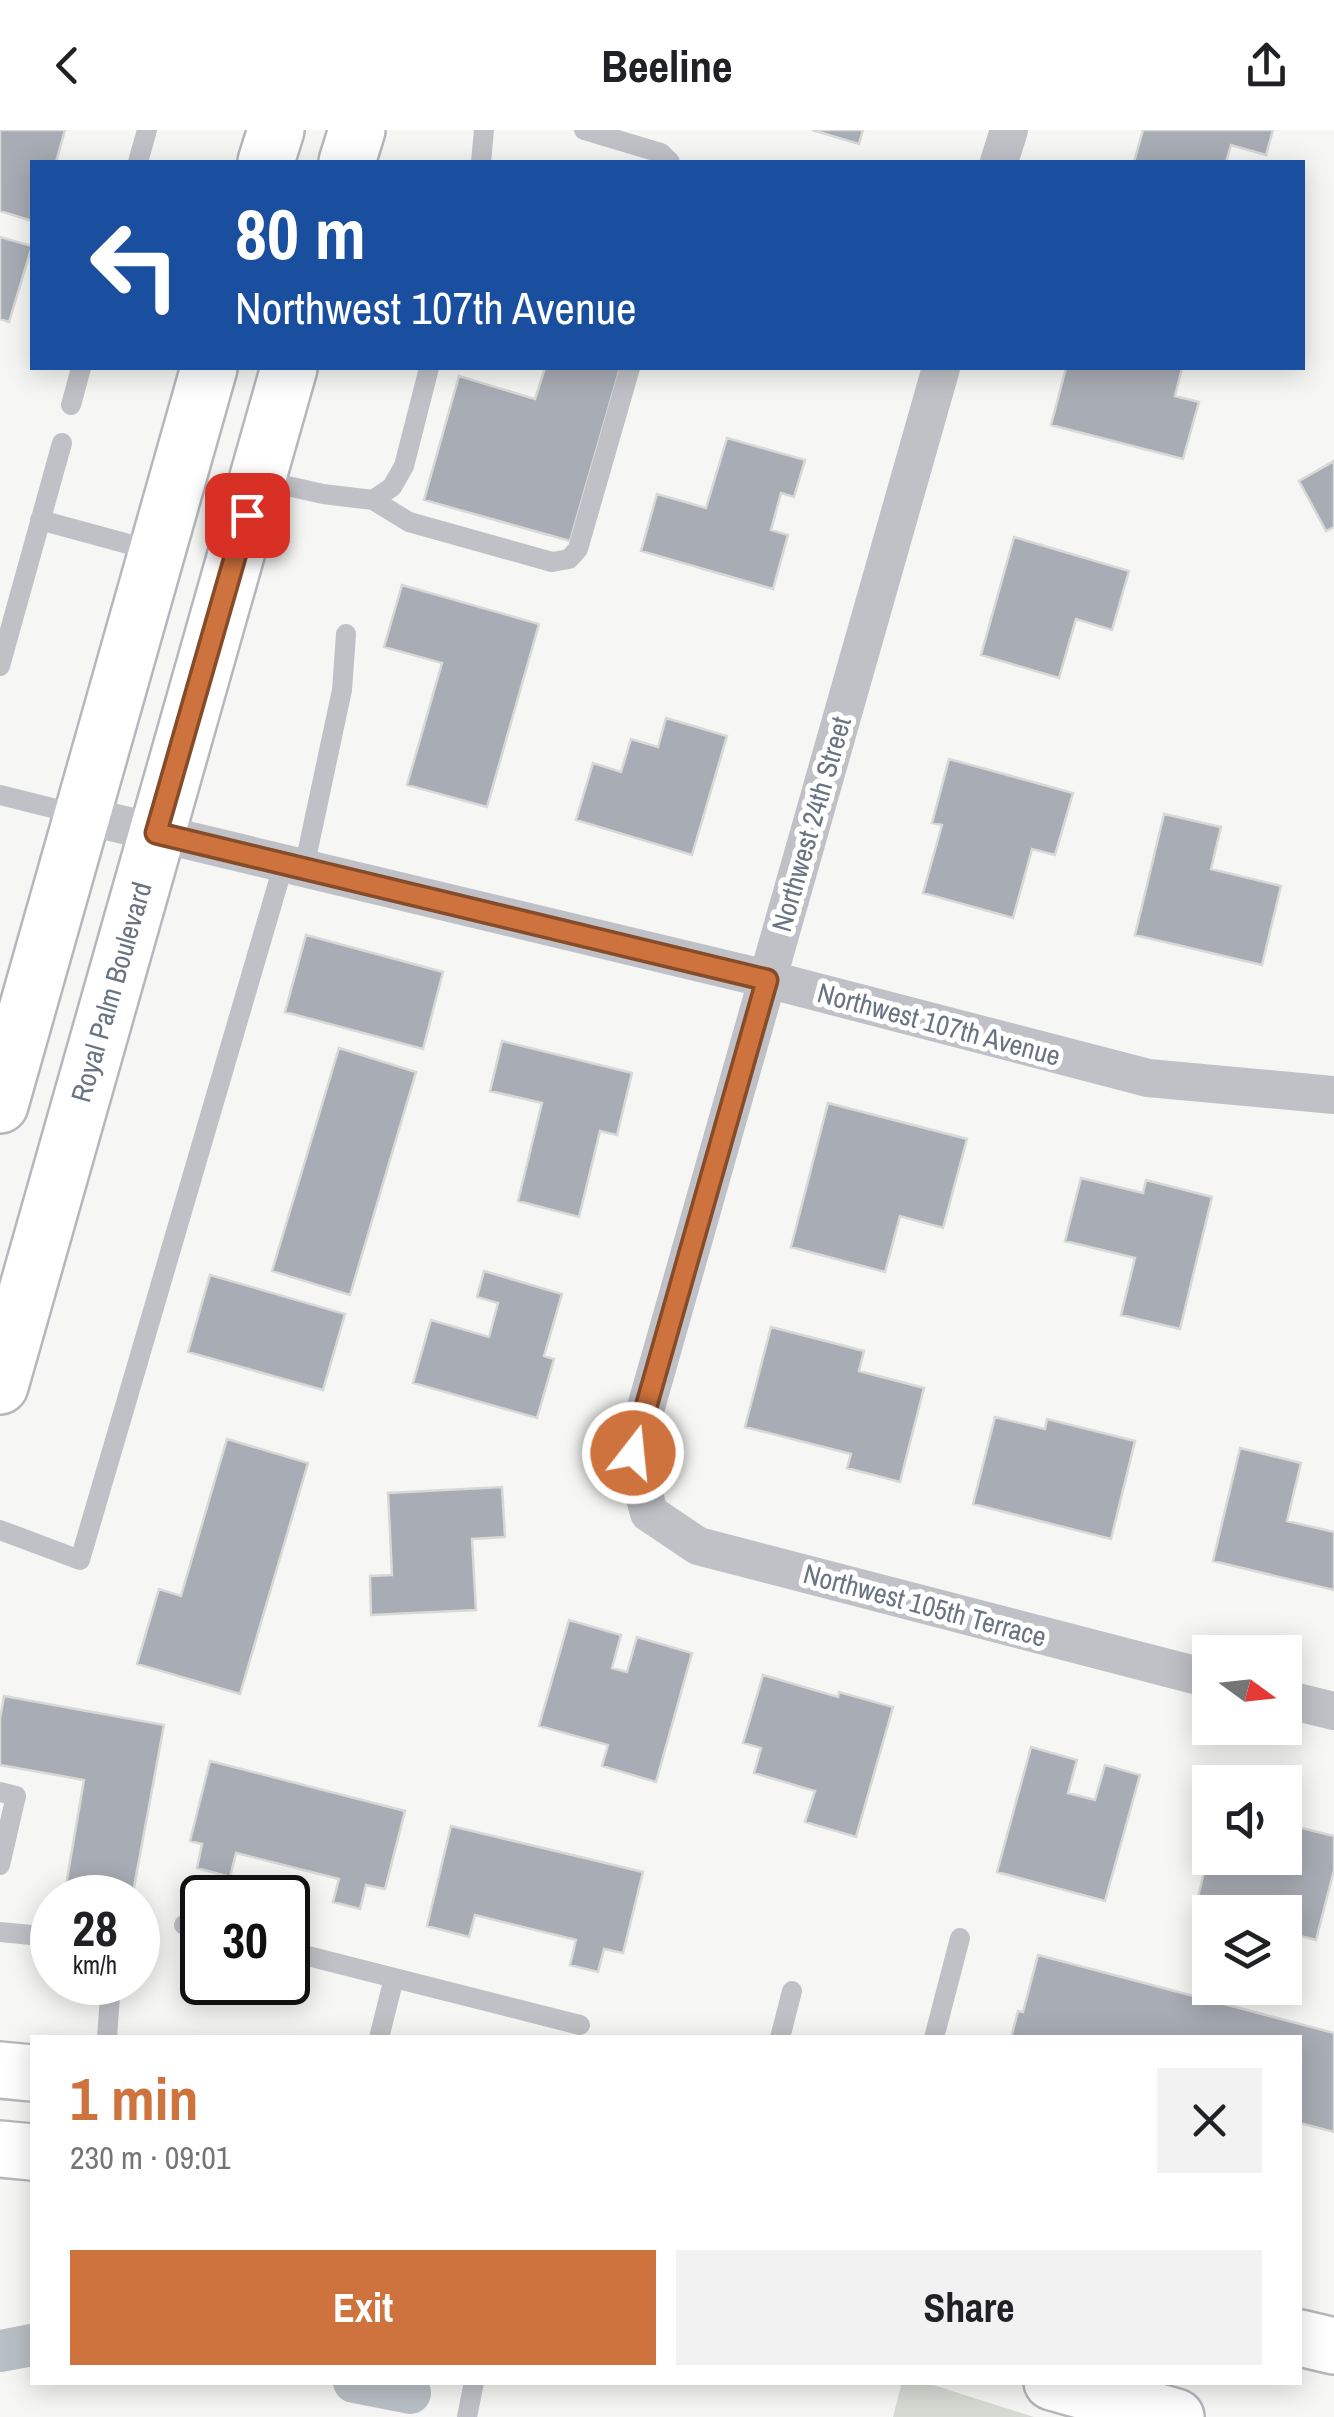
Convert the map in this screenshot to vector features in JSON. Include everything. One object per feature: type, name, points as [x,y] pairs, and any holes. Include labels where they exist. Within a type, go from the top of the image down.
[{"type":"main road","points":[[267,160],[276,130]]},
{"type":"main road","points":[[348,160],[356,130]]},
{"type":"main road","points":[[0,1105],[10,1035],[82,815],[207,370]]},
{"type":"main road","name":"Royal Palm Boulevard","points":[[0,1386],[288,370]]},
{"type":"main road","points":[[0,2070],[30,2073]]},
{"type":"main road","points":[[0,2150],[30,2152]]},
{"type":"main road","points":[[1302,2338],[1334,2346]]},
{"type":"main road","points":[[1063,2385],[1176,2417]]},
{"type":"street","points":[[1000,160],[1008,130]]},
{"type":"street","name":"Northwest 24th Street","points":[[648,1512],[633,1453],[940,370]]},
{"type":"street","name":"Northwest 107th Avenue","points":[[82,815],[767,980],[1148,1078],[1334,1095]]},
{"type":"street","name":"Northwest 105th Terrace","points":[[648,1512],[698,1546],[1192,1674]]},
{"type":"street","points":[[1302,1704],[1334,1712]]},
{"type":"lane","points":[[139,160],[148,130]]},
{"type":"lane","points":[[481,160],[484,130]]},
{"type":"lane","points":[[584,130],[661,153],[668,160]]},
{"type":"lane","points":[[71,405],[81,370]]},
{"type":"lane","points":[[373,500],[392,487],[404,466],[428,370]]},
{"type":"lane","points":[[257,480],[373,500],[409,522],[552,562],[569,559],[578,549],[629,370]]},
{"type":"lane","points":[[0,666],[62,442]]},
{"type":"lane","points":[[40,520],[156,551]]},
{"type":"lane","points":[[0,1530],[80,1560],[294,866],[342,690],[346,634]]},
{"type":"lane","points":[[0,795],[82,815]]},
{"type":"lane","points":[[0,1792],[16,1796],[0,1864]]},
{"type":"lane","points":[[0,1932],[30,1935]]},
{"type":"lane","points":[[935,2035],[960,1938]]},
{"type":"lane","points":[[310,1957],[580,2025]]},
{"type":"lane","points":[[380,2035],[394,1978]]},
{"type":"lane","points":[[781,2035],[792,1990]]},
{"type":"lane","points":[[107,2035],[109,2005]]},
{"type":"lane","points":[[466,2417],[473,2385]]},
{"type":"shaded area","points":[[901,2385],[933,2385],[1034,2417],[893,2417]]},
{"type":"building","points":[[0,130],[65,130],[57,160],[30,160],[30,220],[0,211]]},
{"type":"building","points":[[812,130],[863,130],[859,144]]},
{"type":"building","points":[[1143,130],[1273,130],[1266,155],[1231,145],[1227,160],[1135,160]]},
{"type":"building","points":[[0,237],[30,245],[30,253],[9,322],[0,319]]},
{"type":"building","points":[[544,370],[619,370],[570,541],[424,500],[459,376],[535,399]]},
{"type":"building","points":[[1065,370],[1182,370],[1175,396],[1199,402],[1183,459],[1051,425]]},
{"type":"building","points":[[727,438],[805,460],[794,497],[781,493],[771,530],[788,535],[773,589],[641,551],[657,494],[706,508]]},
{"type":"building","points":[[1334,461],[1334,527],[1326,531],[1299,481]]},
{"type":"building","points":[[1014,537],[1129,571],[1112,630],[1076,619],[1059,678],[981,655]]},
{"type":"building","points":[[402,585],[539,624],[487,807],[407,785],[442,663],[384,647]]},
{"type":"building","points":[[666,718],[727,736],[692,855],[576,820],[593,763],[621,772],[631,739],[658,747]]},
{"type":"building","points":[[949,759],[1073,793],[1055,855],[1032,849],[1013,918],[923,893],[942,825],[932,823]]},
{"type":"building","points":[[1164,814],[1221,827],[1211,869],[1281,886],[1262,965],[1135,935]]},
{"type":"building","points":[[306,935],[443,972],[423,1049],[285,1012]]},
{"type":"building","points":[[502,1041],[632,1073],[617,1135],[600,1131],[579,1217],[518,1201],[542,1103],[490,1091]]},
{"type":"building","points":[[339,1048],[416,1072],[350,1295],[272,1271]]},
{"type":"building","points":[[828,1103],[967,1139],[943,1228],[900,1216],[885,1272],[791,1247]]},
{"type":"building","points":[[1081,1178],[1143,1193],[1146,1180],[1212,1197],[1180,1329],[1121,1315],[1135,1258],[1065,1241]]},
{"type":"building","points":[[484,1271],[562,1294],[544,1356],[554,1359],[537,1418],[413,1383],[431,1320],[489,1337],[498,1303],[477,1297]]},
{"type":"building","points":[[210,1275],[345,1314],[323,1390],[188,1352]]},
{"type":"building","points":[[771,1327],[864,1351],[859,1371],[924,1388],[900,1482],[847,1468],[851,1454],[745,1427]]},
{"type":"building","points":[[995,1417],[1045,1429],[1047,1419],[1135,1441],[1111,1539],[973,1504]]},
{"type":"building","points":[[227,1439],[308,1463],[240,1694],[137,1664],[159,1589],[181,1596]]},
{"type":"building","points":[[1240,1448],[1301,1463],[1287,1521],[1334,1532],[1334,1590],[1213,1561]]},
{"type":"building","points":[[502,1487],[505,1537],[472,1539],[476,1610],[371,1615],[370,1576],[392,1575],[388,1493]]},
{"type":"building","points":[[569,1620],[621,1635],[612,1668],[627,1672],[637,1637],[692,1653],[656,1782],[602,1766],[608,1745],[539,1726]]},
{"type":"building","points":[[763,1675],[838,1697],[839,1692],[893,1707],[856,1837],[805,1822],[815,1791],[754,1773],[761,1748],[743,1743]]},
{"type":"building","points":[[4,1696],[164,1725],[136,1875],[68,1875],[84,1780],[0,1765]]},
{"type":"building","points":[[1031,1747],[1077,1760],[1068,1793],[1095,1800],[1105,1765],[1140,1775],[1105,1901],[997,1872]]},
{"type":"building","points":[[210,1761],[405,1811],[385,1889],[366,1885],[360,1909],[333,1902],[339,1879],[236,1853],[230,1875],[197,1868],[202,1844],[190,1841]]},
{"type":"building","points":[[451,1826],[643,1872],[623,1953],[604,1949],[598,1972],[570,1965],[576,1940],[475,1915],[469,1937],[427,1926]]},
{"type":"building","points":[[1302,1828],[1334,1836],[1334,1870],[1316,1940],[1302,1936],[1302,1895],[1198,1895],[1203,1875],[1302,1875]]},
{"type":"building","points":[[1038,1955],[1192,1996],[1192,2005],[1228,2005],[1334,2033],[1334,2132],[1302,2124],[1302,2035],[1012,2035],[1018,2011],[1023,2012]]},
{"type":"waterway","points":[[0,2351],[30,2345]]},
{"type":"waterway","points":[[369,2385],[410,2393]]},
{"type":"route","points":[[247,515],[156,833],[767,980],[633,1453]]}]
